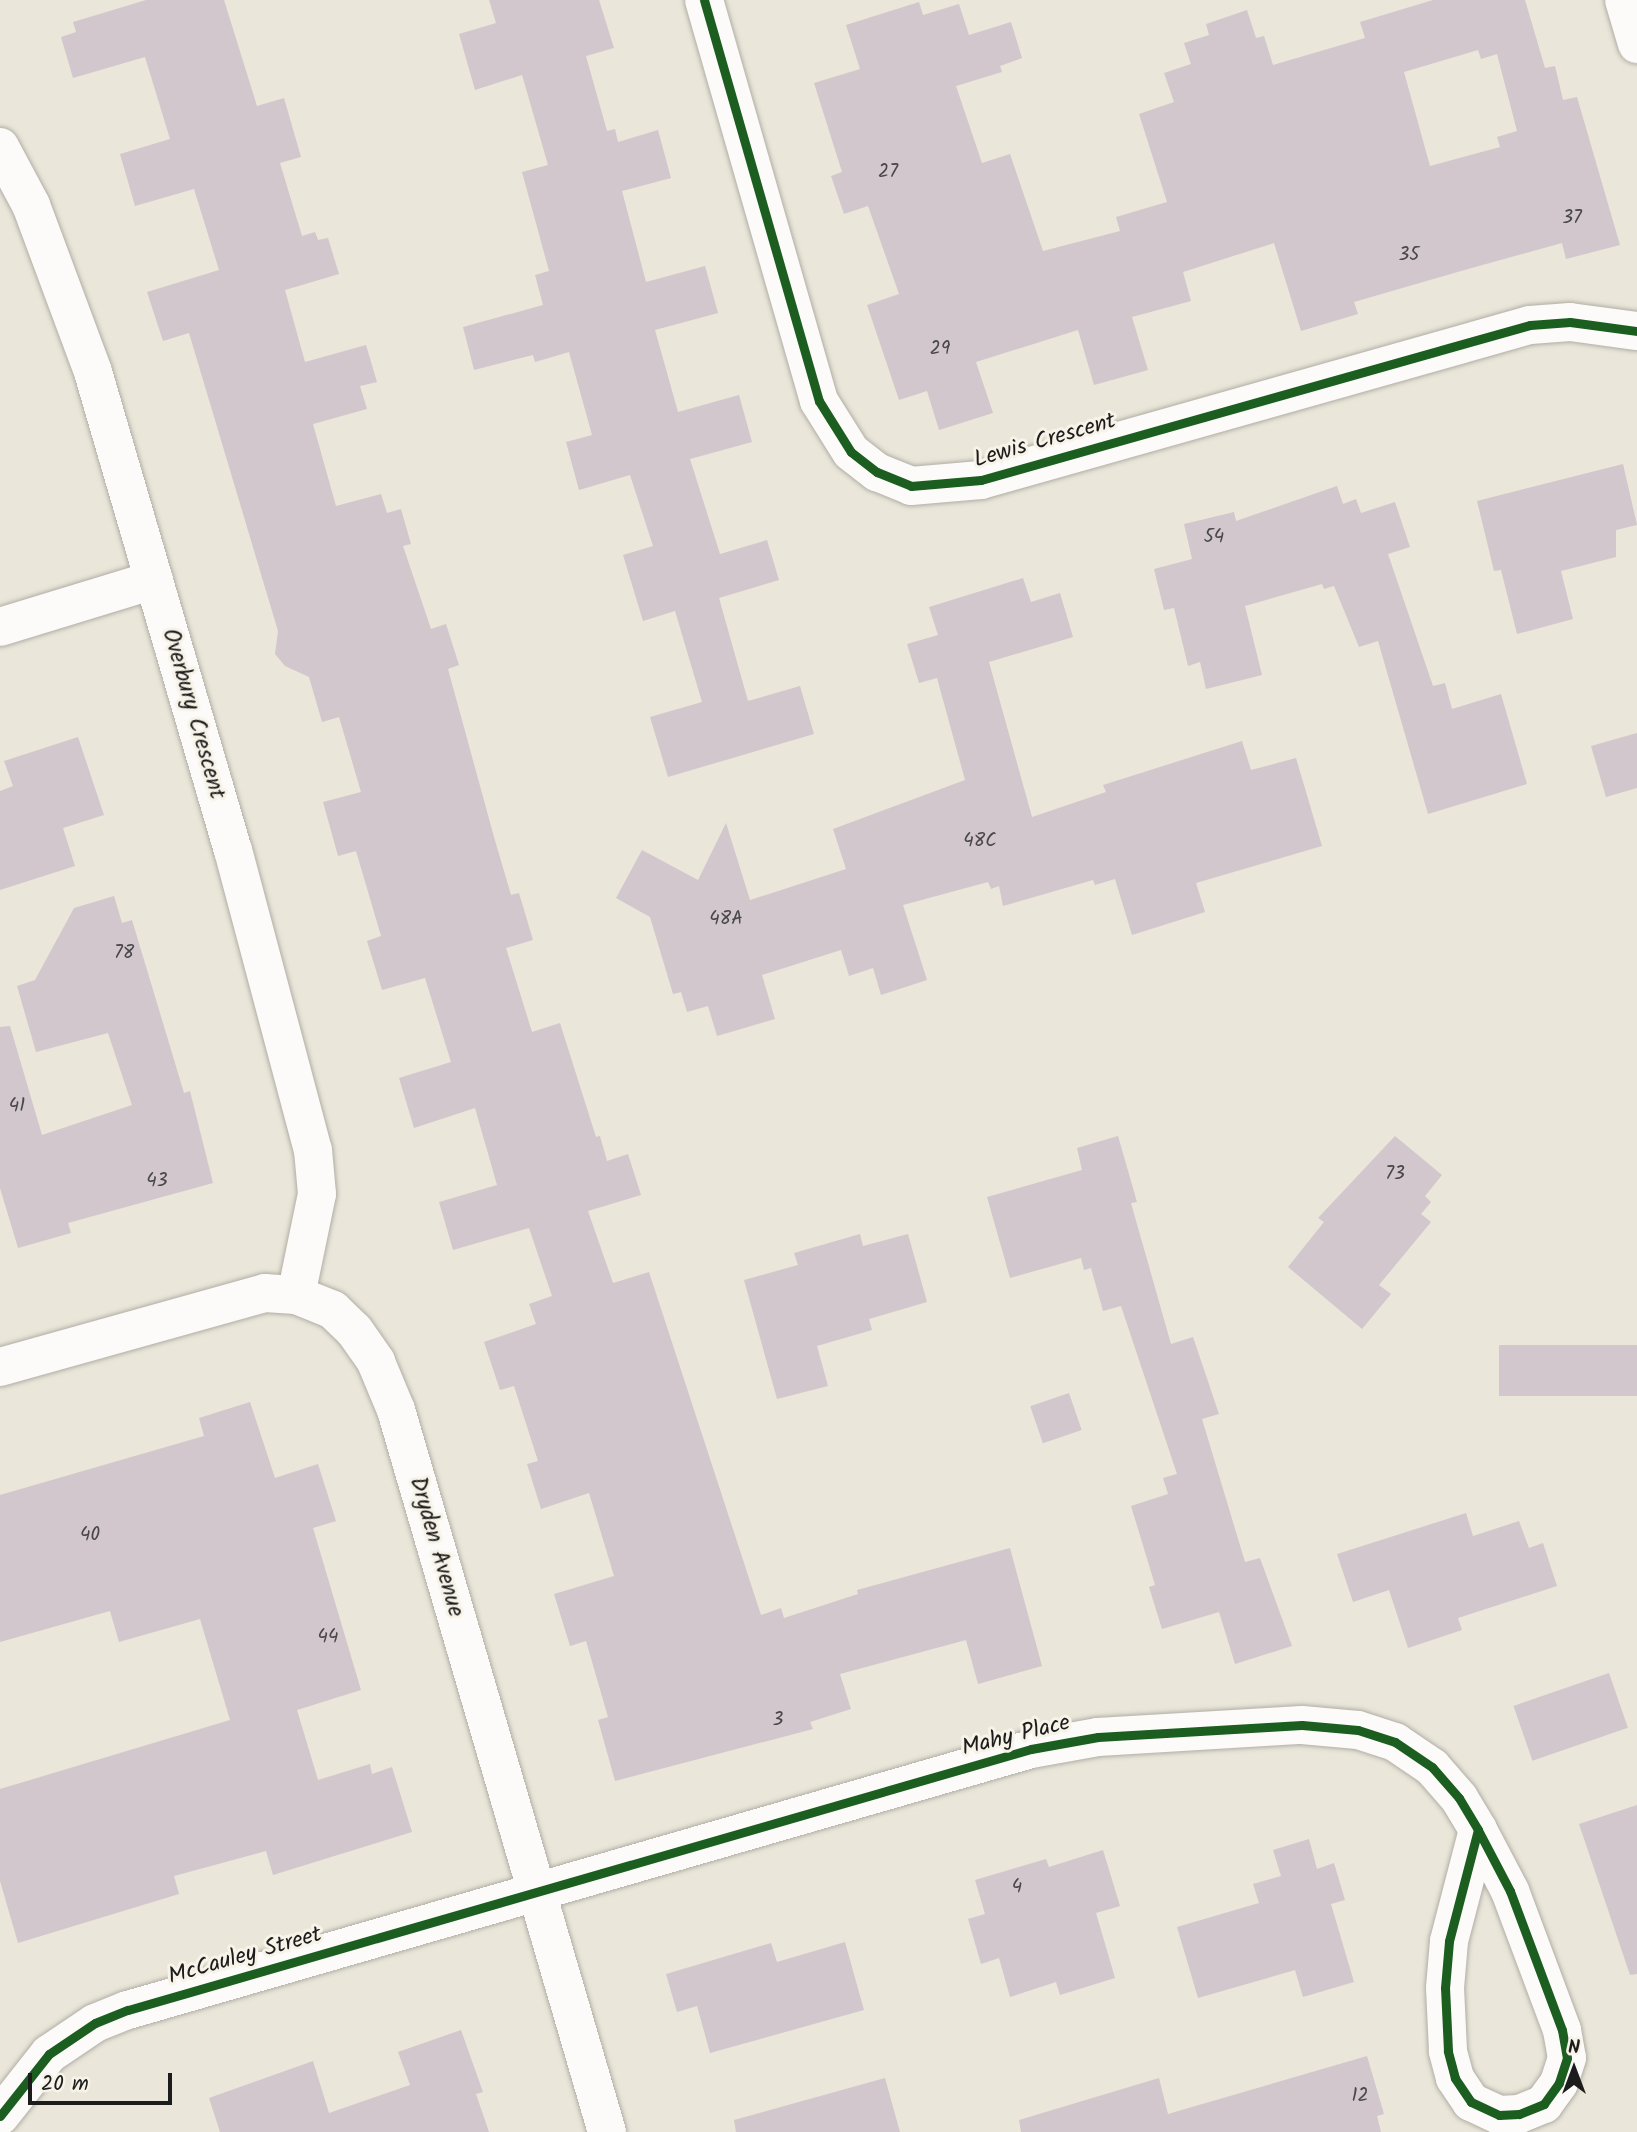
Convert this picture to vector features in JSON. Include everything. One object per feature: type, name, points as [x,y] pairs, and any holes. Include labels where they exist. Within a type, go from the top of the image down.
[{"type":"street","name":"Lewis Crescent","points":[[704,0],[819,401],[851,452],[877,472],[911,486],[981,480],[1530,325],[1570,322],[1637,331]]},
{"type":"street","points":[[1624,0],[1637,44]]},
{"type":"street","name":"Overbury Crescent","points":[[0,147],[31,205],[93,372],[233,850],[315,1160],[317,1194],[296,1295]]},
{"type":"street","points":[[0,627],[154,580]]},
{"type":"street","name":"Dryden Avenue","points":[[0,1367],[238,1298],[265,1293],[296,1295],[333,1310],[354,1331],[376,1362],[396,1410],[607,2132]]},
{"type":"street","name":"Mahy Place","points":[[537,1892],[1031,1749],[1126,1734],[1302,1725],[1358,1730],[1395,1742],[1432,1767],[1459,1798],[1479,1830],[1510,1891],[1562,2030],[1567,2058],[1559,2083],[1544,2104],[1519,2115],[1499,2115],[1471,2102],[1455,2078],[1448,2051],[1445,1988],[1449,1941],[1479,1830]]},
{"type":"street","name":"McCauley Street","points":[[0,2116],[49,2054],[95,2023],[128,2010],[537,1892]]},
{"type":"building","points":[[146,0],[224,0],[257,106],[284,98],[301,157],[280,163],[302,236],[315,232],[318,240],[328,238],[339,274],[285,290],[305,362],[366,345],[377,382],[360,386],[367,409],[313,424],[336,506],[381,494],[387,513],[401,509],[411,544],[403,546],[431,629],[446,624],[459,665],[448,669],[494,837],[511,895],[519,893],[533,940],[506,948],[532,1032],[560,1023],[596,1137],[600,1136],[607,1161],[628,1154],[641,1195],[588,1211],[613,1283],[649,1272],[761,1615],[781,1608],[784,1618],[858,1594],[857,1590],[1010,1548],[1042,1666],[978,1684],[966,1640],[840,1674],[851,1709],[810,1722],[813,1729],[615,1781],[598,1720],[608,1717],[586,1641],[570,1646],[554,1594],[614,1576],[589,1493],[541,1509],[527,1464],[538,1461],[514,1386],[500,1390],[484,1342],[536,1324],[529,1304],[552,1296],[529,1228],[453,1250],[439,1202],[497,1185],[475,1108],[414,1128],[399,1078],[451,1062],[425,978],[382,990],[367,941],[381,936],[356,851],[338,856],[323,802],[361,792],[339,717],[322,722],[309,677],[285,666],[275,654],[278,631],[189,333],[163,341],[147,292],[219,270],[194,189],[135,206],[120,154],[170,139],[145,57],[73,78],[61,37],[76,32],[73,22]]},
{"type":"building","points":[[489,0],[599,0],[614,48],[586,56],[607,131],[615,129],[618,142],[658,130],[671,178],[622,191],[646,282],[705,266],[718,313],[655,330],[678,412],[739,395],[752,442],[690,459],[720,554],[767,540],[779,580],[719,598],[748,701],[800,686],[814,734],[668,777],[650,717],[702,702],[675,611],[643,621],[623,555],[653,546],[630,475],[579,490],[566,442],[592,435],[569,352],[535,362],[533,355],[474,370],[463,327],[543,305],[535,275],[549,271],[522,172],[548,165],[522,75],[475,90],[459,34],[496,23]]},
{"type":"building","points":[[1433,0],[1525,0],[1545,68],[1555,66],[1563,100],[1577,97],[1620,245],[1566,259],[1562,243],[1354,302],[1358,314],[1301,331],[1274,243],[1183,272],[1191,301],[1132,317],[1148,370],[1094,385],[1078,330],[976,362],[993,413],[939,430],[927,391],[899,400],[867,305],[899,294],[868,206],[844,214],[831,176],[842,172],[814,83],[860,69],[846,25],[919,2],[923,15],[959,4],[969,35],[1011,22],[1022,58],[1000,66],[1002,72],[956,86],[982,163],[1010,154],[1043,251],[1120,231],[1116,217],[1167,202],[1139,114],[1174,102],[1164,73],[1191,64],[1184,43],[1209,35],[1206,24],[1247,10],[1256,38],[1264,36],[1273,65],[1365,38],[1360,22]],"holes":[[[1478,50],[1481,59],[1497,54],[1517,131],[1497,137],[1500,147],[1430,166],[1404,72]]]},
{"type":"building","points":[[1623,464],[1637,525],[1616,530],[1616,557],[1561,571],[1573,619],[1517,634],[1501,570],[1494,571],[1477,501]]},
{"type":"building","points":[[1337,486],[1343,504],[1356,499],[1361,513],[1395,502],[1410,547],[1388,554],[1433,686],[1445,683],[1452,709],[1501,694],[1527,784],[1428,814],[1378,641],[1359,647],[1334,586],[1324,589],[1322,584],[1245,606],[1262,675],[1206,689],[1200,662],[1188,666],[1174,608],[1164,610],[1154,569],[1192,559],[1184,524],[1234,512],[1236,521]]},
{"type":"building","points":[[1023,578],[1031,602],[1060,593],[1073,637],[989,662],[1032,817],[1106,792],[1103,785],[1242,741],[1251,770],[1296,758],[1322,846],[1196,883],[1205,912],[1132,935],[1115,879],[1095,885],[1093,880],[1003,906],[999,886],[991,889],[988,882],[903,905],[927,980],[881,995],[873,968],[849,976],[841,950],[762,975],[775,1019],[717,1036],[708,1006],[687,1012],[681,992],[673,994],[650,917],[616,898],[642,850],[698,880],[726,823],[750,900],[846,869],[833,829],[965,780],[937,678],[919,683],[907,644],[938,635],[929,607]]},
{"type":"building","points":[[1637,733],[1637,788],[1606,797],[1591,746]]},
{"type":"building","points":[[78,737],[104,815],[63,828],[75,866],[0,890],[0,791],[13,786],[4,761]]},
{"type":"building","points":[[114,896],[122,923],[132,920],[184,1093],[190,1091],[213,1183],[68,1223],[71,1233],[18,1248],[0,1188],[0,1027],[10,1026],[42,1135],[132,1105],[108,1033],[36,1052],[17,986],[35,980],[74,908]]},
{"type":"building","points":[[1118,1136],[1137,1202],[1131,1203],[1171,1344],[1193,1337],[1219,1414],[1202,1419],[1245,1562],[1260,1558],[1292,1646],[1235,1664],[1219,1612],[1162,1629],[1149,1587],[1155,1585],[1131,1506],[1168,1494],[1163,1478],[1177,1474],[1121,1306],[1103,1311],[1091,1268],[1084,1270],[1081,1258],[1010,1278],[987,1197],[1082,1170],[1077,1148]]},
{"type":"building","points":[[1395,1136],[1442,1175],[1425,1196],[1431,1202],[1421,1214],[1431,1222],[1379,1285],[1391,1294],[1362,1329],[1288,1267],[1324,1222],[1318,1218]]},
{"type":"building","points":[[860,1234],[863,1246],[908,1234],[927,1302],[869,1319],[872,1330],[817,1346],[828,1386],[777,1399],[744,1280],[798,1265],[794,1253]]},
{"type":"building","points":[[1499,1345],[1637,1345],[1637,1396],[1499,1396]]},
{"type":"building","points":[[1069,1393],[1082,1430],[1043,1443],[1030,1406]]},
{"type":"building","points":[[250,1402],[275,1478],[318,1464],[336,1521],[313,1528],[361,1690],[297,1710],[318,1780],[370,1764],[372,1774],[392,1767],[412,1832],[273,1875],[266,1851],[174,1876],[179,1894],[18,1943],[0,1881],[0,1789],[230,1720],[200,1619],[119,1642],[110,1611],[0,1642],[0,1495],[204,1436],[199,1418]]},
{"type":"building","points":[[1466,1513],[1473,1536],[1519,1521],[1529,1548],[1543,1543],[1557,1586],[1458,1618],[1462,1630],[1408,1648],[1389,1590],[1353,1602],[1337,1554]]},
{"type":"building","points":[[1609,1673],[1628,1728],[1532,1761],[1514,1706]]},
{"type":"building","points":[[1637,1805],[1637,1974],[1630,1975],[1579,1824]]},
{"type":"building","points":[[1309,1839],[1317,1869],[1334,1863],[1345,1900],[1331,1904],[1354,1982],[1303,1997],[1295,1970],[1198,1998],[1177,1927],[1259,1903],[1253,1884],[1281,1876],[1273,1850]]},
{"type":"building","points":[[1103,1850],[1120,1906],[1096,1913],[1115,1978],[1060,1995],[1056,1982],[1010,1997],[999,1958],[981,1964],[968,1919],[985,1914],[975,1880],[1046,1859],[1049,1867]]},
{"type":"building","points":[[845,1942],[864,2010],[710,2053],[697,2006],[677,2012],[666,1974],[771,1943],[777,1962]]},
{"type":"building","points":[[461,2030],[483,2092],[476,2094],[489,2132],[220,2132],[209,2098],[313,2061],[329,2113],[410,2085],[398,2052]]},
{"type":"building","points":[[1367,2056],[1384,2114],[1377,2116],[1381,2132],[1021,2132],[1019,2120],[1159,2078],[1168,2114]]},
{"type":"building","points":[[885,2078],[900,2132],[736,2132],[734,2120]]},
{"type":"cycle path","points":[[704,0],[819,401],[851,452],[877,472],[911,486],[981,480],[1530,325],[1570,322],[1637,331]]},
{"type":"cycle path","points":[[0,2116],[49,2054],[95,2023],[128,2010],[1031,1749],[1098,1737],[1302,1725],[1358,1730],[1395,1742],[1432,1767],[1459,1798],[1478,1830],[1510,1891],[1562,2030],[1567,2058],[1559,2083],[1544,2104],[1519,2114],[1499,2115],[1471,2102],[1455,2078],[1448,2051],[1445,1988],[1449,1941],[1478,1830]]}]
